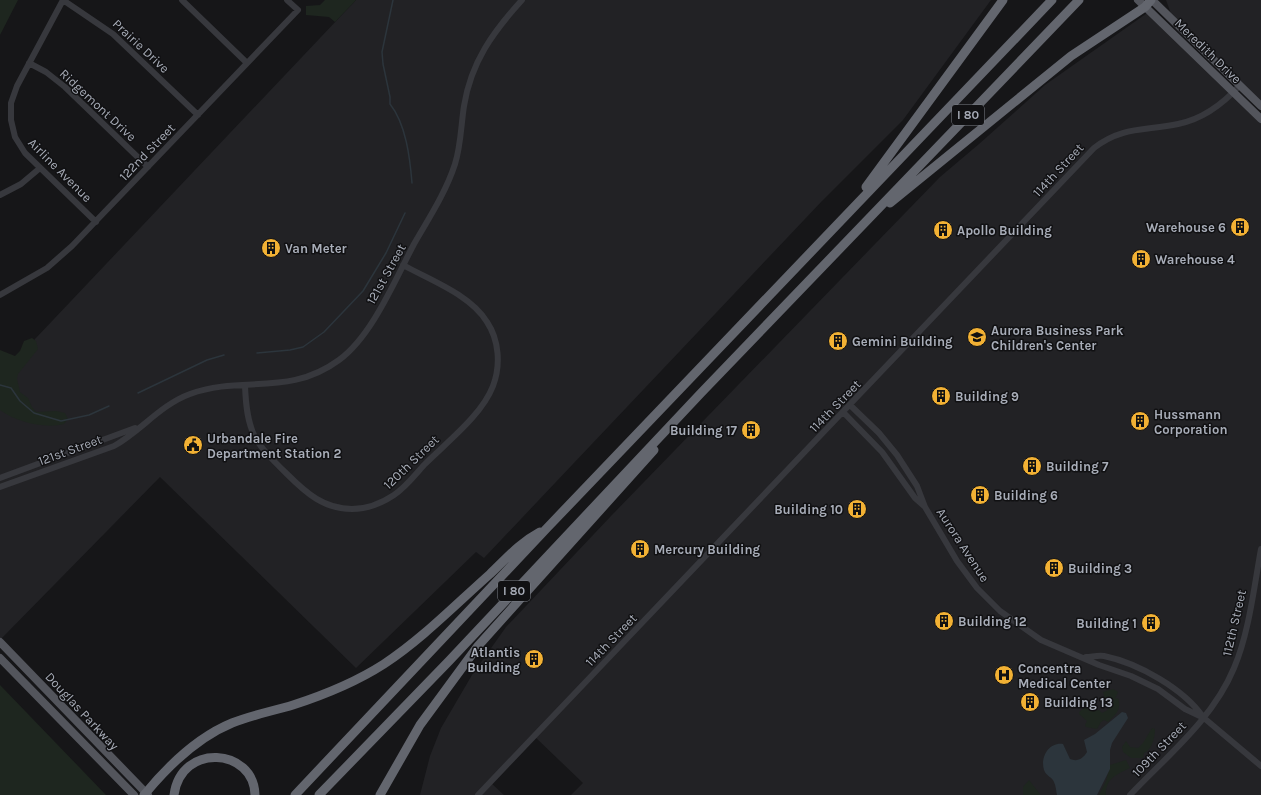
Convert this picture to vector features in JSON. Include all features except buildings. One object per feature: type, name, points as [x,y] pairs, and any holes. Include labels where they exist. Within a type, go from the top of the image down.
[{"type":"highway","points":[[843,218],[1003,0]]},
{"type":"highway","name":"I 80","points":[[296,795],[547,528],[1052,0]]},
{"type":"highway","name":"I 80","points":[[322,793],[449,661],[701,393],[1079,0]]},
{"type":"highway","points":[[858,229],[1071,56],[1149,2]]},
{"type":"highway","points":[[380,795],[420,725],[478,646],[647,460],[701,393]]},
{"type":"highway","points":[[146,794],[182,756],[213,733],[231,723],[318,696],[347,684],[382,665],[413,644],[491,573],[523,541],[547,528]]},
{"type":"highway","points":[[174,795],[175,784],[182,772],[193,763],[210,757],[227,759],[240,766],[249,777],[255,790],[255,795]]},
{"type":"main road","name":"Meredith Drive","points":[[1138,0],[1149,2],[1261,106]]},
{"type":"main road","name":"Meredith Drive","points":[[1149,2],[1261,119]]},
{"type":"main road","name":"Douglas Parkway","points":[[0,642],[146,794]]},
{"type":"main road","name":"Douglas Parkway","points":[[0,658],[134,795]]},
{"type":"street","name":"Airline Avenue","points":[[63,0],[13,95],[10,120],[15,137],[20,146],[40,168],[96,222]]},
{"type":"street","name":"Prairie Drive","points":[[63,0],[113,34],[198,115]]},
{"type":"street","points":[[182,0],[247,63]]},
{"type":"street","name":"122nd Street","points":[[0,295],[47,268],[96,222],[298,10],[288,0]]},
{"type":"street","name":"121st Street","points":[[0,487],[114,446],[126,439],[166,406],[189,394],[212,388],[284,383],[303,379],[318,373],[340,359],[366,332],[443,192],[455,164],[461,136],[466,93],[476,64],[493,33],[522,0]]},
{"type":"street","name":"Ridgemont Drive","points":[[29,63],[56,79],[148,167]]},
{"type":"street","name":"114th Street","points":[[478,795],[1094,148],[1112,137],[1130,131],[1177,124],[1201,117],[1234,92],[1240,85]]},
{"type":"street","points":[[0,195],[20,184],[40,168]]},
{"type":"street","name":"120th Street","points":[[245,386],[247,417],[257,442],[268,456],[301,488],[316,499],[337,507],[363,508],[381,502],[396,493],[480,408],[494,385],[498,366],[496,343],[488,322],[475,307],[468,301],[403,265]]},
{"type":"street","name":"Aurora Avenue","points":[[850,405],[879,433],[897,455],[917,486],[924,507]]},
{"type":"street","name":"Aurora Avenue","points":[[843,412],[882,452],[915,498],[924,507],[966,574],[977,588],[1000,611],[1041,640],[1100,665],[1144,681],[1185,709],[1204,718]]},
{"type":"street","name":"121st Street","points":[[0,478],[142,425]]},
{"type":"street","name":"112th Street","points":[[1204,718],[1224,689],[1240,651],[1261,549]]},
{"type":"street","name":"Aurora Avenue","points":[[1083,657],[1103,656],[1145,671],[1176,690],[1198,710],[1204,718],[1261,766]]},
{"type":"street","name":"109th Street","points":[[1130,795],[1204,718]]},
{"type":"shaded area","points":[[0,0],[18,0],[0,35]]},
{"type":"shaded area","points":[[325,0],[356,0],[335,22],[329,17],[306,15],[306,6],[320,5]]},
{"type":"shaded area","points":[[356,0],[991,0],[903,120],[822,201],[484,558],[476,552],[356,668],[160,477],[0,640],[0,376]]},
{"type":"shaded area","points":[[1166,0],[1261,0],[1261,106],[1174,22]]},
{"type":"shaded area","points":[[1150,11],[1261,119],[1261,795],[571,795],[583,783],[534,736],[490,782],[504,795],[420,795],[430,756],[441,728],[472,675],[506,627],[611,516],[940,177],[1045,85]]},
{"type":"shaded area","points":[[32,338],[36,341],[38,349],[18,374],[17,379],[20,392],[28,398],[36,412],[56,411],[65,413],[68,419],[64,424],[48,426],[40,425],[14,418],[0,410],[0,350],[15,356],[20,351],[24,341]]},
{"type":"shaded area","points":[[0,685],[106,795],[0,795]]},
{"type":"shaded area","points":[[1113,689],[1118,692],[1115,699],[1118,698],[1119,702],[1118,709],[1115,714],[1108,722],[1104,720],[1101,722],[1097,729],[1086,727],[1085,725],[1087,721],[1079,714],[1079,712],[1086,707],[1090,711],[1099,710],[1102,713],[1108,710],[1103,692]]},
{"type":"shaded area","points":[[1122,712],[1126,713],[1128,718],[1112,743],[1110,750],[1110,769],[1097,795],[1057,795],[1054,782],[1044,770],[1043,760],[1047,751],[1054,745],[1063,744],[1070,759],[1080,759],[1087,752],[1084,740],[1095,734]]},
{"type":"shaded area","points":[[1152,728],[1155,729],[1154,739],[1149,749],[1144,753],[1143,758],[1131,758],[1123,752],[1122,747],[1126,741],[1130,747],[1138,748],[1143,743]]},
{"type":"shaded area","points":[[1126,760],[1130,768],[1116,775],[1110,781],[1106,789],[1106,795],[1099,795],[1106,781],[1110,765]]},
{"type":"shaded area","points":[[1029,780],[1040,795],[1023,795],[1023,787]]},
{"type":"waterway","points":[[393,0],[382,52],[383,64],[390,97],[390,104],[400,121],[406,142],[412,183]]},
{"type":"waterway","points":[[257,353],[290,350],[303,347],[324,332],[363,291],[386,253],[405,213]]},
{"type":"waterway","points":[[138,393],[207,360],[224,355]]},
{"type":"waterway","points":[[0,385],[11,388],[20,401],[34,413],[61,421],[89,415],[109,406]]},
{"type":"place","name":"Warehouse 6","points":[[1240,227]]},
{"type":"place","name":"Apollo Building","points":[[943,230]]},
{"type":"place","name":"Van Meter","points":[[271,248]]},
{"type":"place","name":"Warehouse 4","points":[[1141,259]]},
{"type":"place","name":"Aurora Business Park Children's Center","points":[[977,337]]},
{"type":"place","name":"Gemini Building","points":[[838,341]]},
{"type":"place","name":"Building 9","points":[[941,396]]},
{"type":"place","name":"Hussmann Corporation","points":[[1140,421]]},
{"type":"place","name":"Building 17","points":[[751,430]]},
{"type":"place","name":"Urbandale Fire Department Station 2","points":[[193,445]]},
{"type":"place","name":"Building 7","points":[[1032,466]]},
{"type":"place","name":"Building 6","points":[[980,495]]},
{"type":"place","name":"Building 10","points":[[857,509]]},
{"type":"place","name":"Mercury Building","points":[[640,549]]},
{"type":"place","name":"Building 3","points":[[1054,568]]},
{"type":"place","name":"Building 12","points":[[944,621]]},
{"type":"place","name":"Building 1","points":[[1151,623]]},
{"type":"place","name":"Atlantis Building","points":[[534,659]]},
{"type":"place","name":"Concentra Medical Center","points":[[1004,675]]},
{"type":"place","name":"Building 13","points":[[1030,702]]}]
